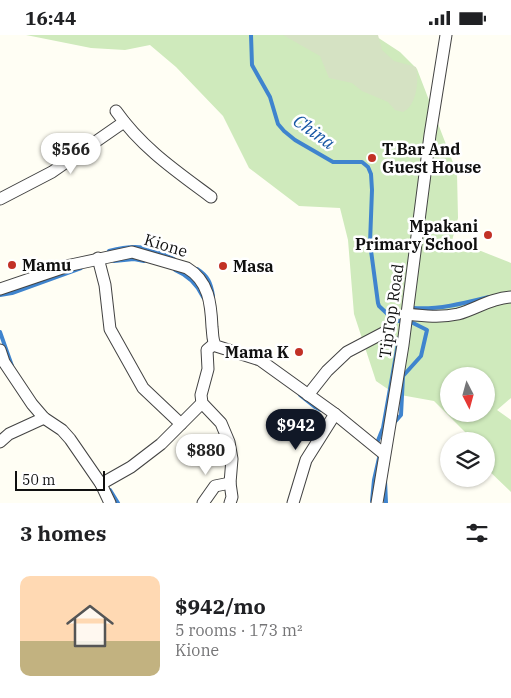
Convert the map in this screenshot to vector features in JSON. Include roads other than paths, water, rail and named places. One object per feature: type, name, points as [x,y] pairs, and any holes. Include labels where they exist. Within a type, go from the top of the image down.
[{"type":"street","name":"TipTop Road","points":[[377,503],[403,345],[430,135],[446,35]]},
{"type":"street","points":[[116,111],[154,154],[171,169],[211,197]]},
{"type":"street","points":[[0,199],[52,172],[124,122]]},
{"type":"street","name":"Kione","points":[[0,289],[71,265],[132,251],[178,264],[195,272],[205,285],[208,293],[214,344]]},
{"type":"street","points":[[98,259],[105,285],[110,329],[143,389],[181,424]]},
{"type":"street","points":[[407,314],[429,317],[458,314],[480,304],[511,297]]},
{"type":"street","points":[[308,395],[327,371],[347,352],[387,331]]},
{"type":"street","points":[[230,503],[232,497],[230,483],[232,459],[229,442],[221,423],[202,403],[201,395],[208,369],[208,350],[214,344],[260,360],[334,414],[384,454]]},
{"type":"street","points":[[0,350],[4,362],[11,373],[44,417],[62,430],[70,439],[102,484],[110,503]]},
{"type":"street","points":[[102,484],[131,467],[161,444],[202,403]]},
{"type":"street","points":[[293,503],[306,460],[334,414]]},
{"type":"street","points":[[0,442],[9,434],[44,417]]},
{"type":"street","points":[[204,503],[215,486],[230,483]]},
{"type":"waterway","name":"China","points":[[251,35],[252,65],[270,97],[278,124],[284,131],[295,140],[333,162],[362,162],[368,167],[371,174],[372,190],[370,243],[378,303],[395,321],[404,321]]},
{"type":"waterway","points":[[109,251],[128,247],[143,247],[174,259]]},
{"type":"waterway","points":[[114,261],[134,259],[144,261]]},
{"type":"waterway","points":[[0,295],[12,293],[81,268]]},
{"type":"waterway","points":[[197,269],[208,280],[213,296]]},
{"type":"waterway","points":[[175,270],[191,280],[203,297]]},
{"type":"waterway","name":"China","points":[[413,308],[442,307],[489,297]]},
{"type":"waterway","points":[[393,424],[401,415],[403,376],[421,356],[427,330],[413,323]]},
{"type":"waterway","points":[[0,332],[12,366]]},
{"type":"waterway","points":[[377,443],[383,428],[399,338]]},
{"type":"waterway","points":[[300,395],[321,410]]},
{"type":"waterway","points":[[372,501],[379,458]]},
{"type":"waterway","points":[[385,480],[386,503]]},
{"type":"waterway","points":[[110,490],[118,503]]},
{"type":"place","name":"T.Bar And Guest House","points":[[372,158]]},
{"type":"place","name":"Mpakani Primary School","points":[[488,235]]},
{"type":"place","name":"Mamu","points":[[12,265]]},
{"type":"place","name":"Masa","points":[[223,266]]},
{"type":"place","name":"Mama K","points":[[299,352]]}]
